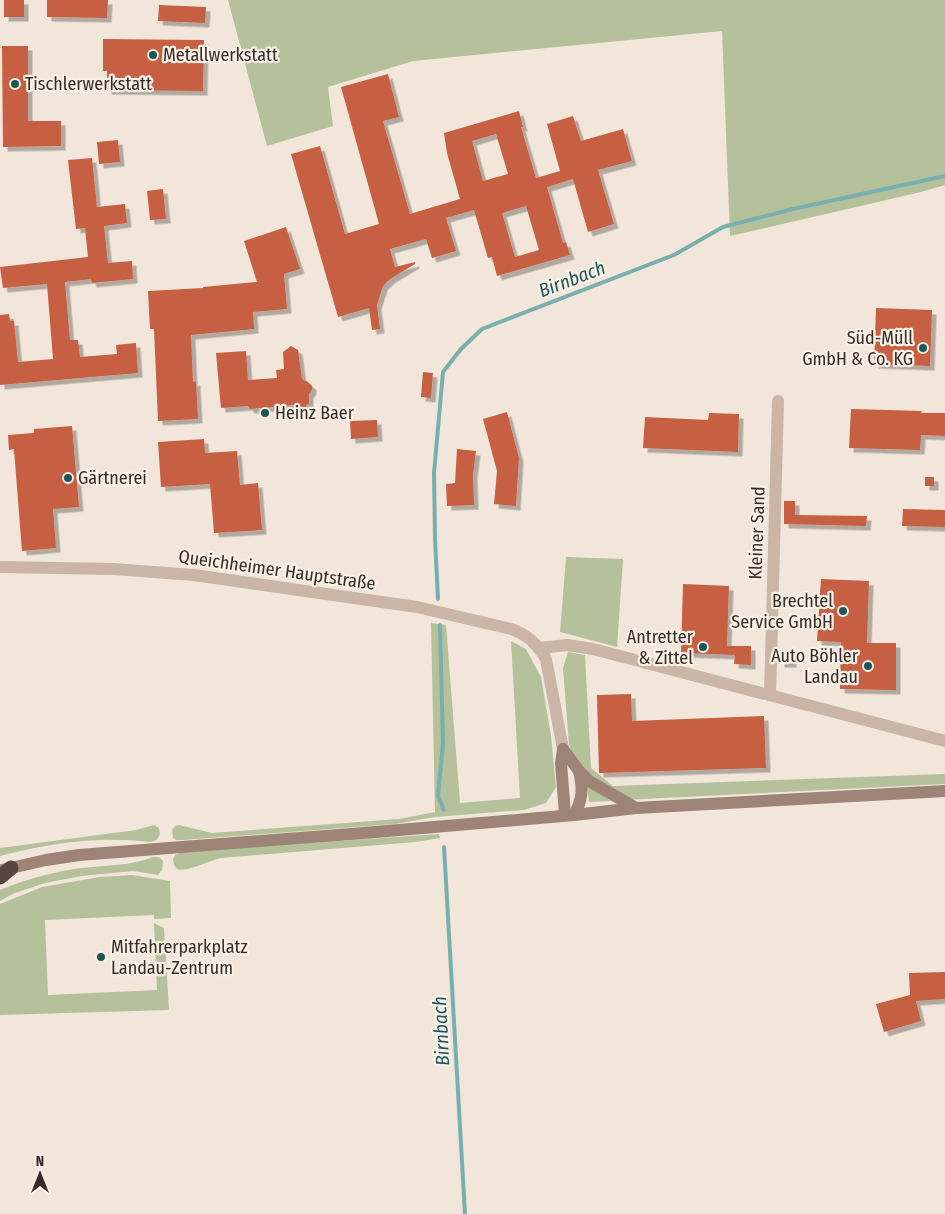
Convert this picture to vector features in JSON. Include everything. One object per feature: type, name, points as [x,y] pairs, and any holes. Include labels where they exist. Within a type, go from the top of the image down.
[{"type":"main road","points":[[563,749],[579,771],[598,787],[636,808]]},
{"type":"main road","points":[[563,749],[561,764],[570,815]]},
{"type":"main road","points":[[570,815],[581,801],[579,771]]},
{"type":"main road","points":[[2,872],[46,860],[79,855],[364,833],[636,808],[945,791]]},
{"type":"street","name":"Kleiner Sand","points":[[770,696],[778,401]]},
{"type":"street","name":"Queichheimer Hauptstraße","points":[[0,567],[90,568],[169,572],[390,603],[453,614],[511,629],[523,633],[540,648],[548,665],[563,749]]},
{"type":"street","points":[[540,648],[568,646],[593,649],[945,741]]},
{"type":"green space","points":[[228,0],[945,0],[945,185],[730,236],[722,31],[413,61],[328,87],[333,126],[267,146]]},
{"type":"green space","points":[[566,557],[623,559],[617,647],[560,632]]},
{"type":"green space","points":[[431,623],[446,625],[460,803],[520,798],[511,641],[526,649],[541,677],[551,736],[556,787],[546,803],[524,810],[435,817],[395,824],[183,840],[173,838],[172,830],[175,826],[179,825],[212,833],[399,819],[435,812]]},
{"type":"green space","points":[[568,652],[585,655],[591,768],[613,786],[945,774],[945,784],[622,800],[576,763],[569,745],[563,668]]},
{"type":"green space","points":[[587,785],[611,801],[589,802]]},
{"type":"green space","points":[[154,825],[159,828],[160,834],[157,840],[150,842],[93,840],[38,847],[0,856],[0,848],[136,830]]},
{"type":"green space","points":[[439,834],[440,838],[415,842],[221,858],[182,870],[177,869],[173,859],[175,855],[182,852]]},
{"type":"green space","points":[[159,857],[163,861],[162,870],[158,875],[133,871],[82,876],[45,883],[15,893],[0,901],[0,890],[20,882],[62,871],[127,864]]},
{"type":"green space","points":[[132,875],[170,881],[171,918],[154,919],[154,915],[45,920],[48,995],[157,990],[154,923],[164,928],[169,1010],[0,1015],[0,904],[42,887],[100,877]]},
{"type":"building","points":[[4,0],[24,0],[24,17],[4,17]]},
{"type":"building","points":[[47,0],[108,0],[107,18],[47,17]]},
{"type":"building","points":[[159,5],[206,7],[205,23],[158,21]]},
{"type":"building","name":"Metallwerkstatt","points":[[103,39],[204,40],[203,91],[107,90],[107,71],[103,71]]},
{"type":"building","name":"Tischlerwerkstatt","points":[[2,46],[28,46],[28,121],[61,121],[61,146],[3,147]]},
{"type":"building","points":[[388,74],[399,117],[383,121],[410,214],[460,199],[447,153],[444,133],[519,111],[523,127],[521,127],[536,178],[560,171],[547,124],[573,116],[581,141],[623,129],[632,161],[598,170],[614,224],[588,232],[573,179],[547,187],[563,243],[566,242],[570,255],[497,276],[492,257],[488,258],[474,210],[446,218],[456,251],[432,258],[426,239],[390,249],[395,267],[415,262],[415,264],[390,279],[383,286],[377,305],[380,329],[372,330],[369,308],[338,317],[291,154],[320,146],[345,234],[379,224],[341,87]],"holes":[[[496,134],[508,174],[483,181],[472,141]],[[526,206],[539,250],[515,257],[502,213]]]},
{"type":"building","points":[[118,140],[120,162],[99,164],[97,142]]},
{"type":"building","points":[[92,158],[97,207],[125,204],[127,223],[104,226],[108,263],[132,261],[133,279],[92,283],[91,279],[65,282],[70,340],[78,340],[80,357],[117,354],[116,345],[136,343],[138,373],[0,385],[0,315],[9,314],[10,321],[14,321],[18,362],[53,359],[47,284],[3,288],[0,267],[88,257],[85,228],[76,229],[68,160]]},
{"type":"building","points":[[163,189],[166,219],[150,220],[147,191]]},
{"type":"building","points":[[286,227],[300,269],[284,274],[287,309],[253,312],[254,329],[191,335],[193,382],[196,381],[198,419],[158,421],[154,329],[150,329],[148,291],[203,288],[257,282],[244,241]]},
{"type":"building","points":[[876,308],[932,310],[930,366],[874,364]]},
{"type":"building","points":[[291,346],[298,350],[302,379],[312,386],[309,394],[309,404],[307,404],[305,410],[298,411],[294,405],[250,409],[248,406],[221,408],[216,353],[246,351],[248,380],[277,378],[276,370],[284,369],[283,352]]},
{"type":"building","points":[[423,372],[433,373],[431,398],[421,397]]},
{"type":"building","points":[[851,409],[945,413],[945,436],[921,435],[920,450],[849,448]]},
{"type":"building","points":[[507,412],[519,458],[516,506],[494,504],[497,471],[483,419]]},
{"type":"building","points":[[709,413],[739,414],[738,452],[643,448],[645,417],[708,420]]},
{"type":"building","points":[[377,420],[378,437],[351,439],[350,421]]},
{"type":"building","points":[[72,426],[79,507],[53,509],[56,548],[22,551],[14,449],[9,450],[8,435],[34,433],[34,429]]},
{"type":"building","points":[[204,439],[205,453],[237,451],[240,485],[258,483],[262,530],[214,533],[210,484],[161,487],[158,442]]},
{"type":"building","points":[[457,449],[476,451],[473,474],[474,505],[447,506],[446,484],[455,483]]},
{"type":"building","points":[[925,477],[934,477],[934,486],[925,486]]},
{"type":"building","points":[[784,501],[795,501],[795,515],[867,516],[866,526],[784,524]]},
{"type":"building","points":[[903,509],[945,510],[945,527],[902,526]]},
{"type":"building","points":[[821,579],[869,581],[867,643],[896,643],[896,690],[840,689],[841,642],[817,641]]},
{"type":"building","points":[[683,584],[729,586],[727,646],[751,646],[751,665],[734,664],[735,655],[681,653]]},
{"type":"building","points":[[780,650],[792,650],[792,663],[780,663]]},
{"type":"building","points":[[631,694],[632,721],[764,716],[766,768],[599,773],[597,695]]},
{"type":"building","points":[[945,972],[945,999],[916,1001],[921,1021],[884,1032],[876,1004],[910,995],[909,973]]},
{"type":"waterway","name":"Birnbach","points":[[438,599],[434,473],[443,372],[461,349],[482,329],[674,255],[723,227],[793,209],[945,176]]},
{"type":"waterway","name":"Birnbach","points":[[440,625],[443,744],[438,796],[444,810]]},
{"type":"waterway","name":"Birnbach","points":[[444,847],[465,1214]]},
{"type":"place","name":"Metallwerkstatt","points":[[153,55]]},
{"type":"place","name":"Tischlerwerkstatt","points":[[15,84]]},
{"type":"place","name":"Süd-Müll GmbH & Co. KG","points":[[923,348]]},
{"type":"place","name":"Heinz Baer","points":[[265,413]]},
{"type":"place","name":"Gärtnerei","points":[[68,478]]},
{"type":"place","name":"Brechtel Service GmbH","points":[[843,611]]},
{"type":"place","name":"Antretter & Zittel","points":[[703,647]]},
{"type":"place","name":"Auto Böhler Landau","points":[[868,666]]},
{"type":"place","name":"Mitfahrerparkplatz Landau-Zentrum","points":[[101,957]]}]
